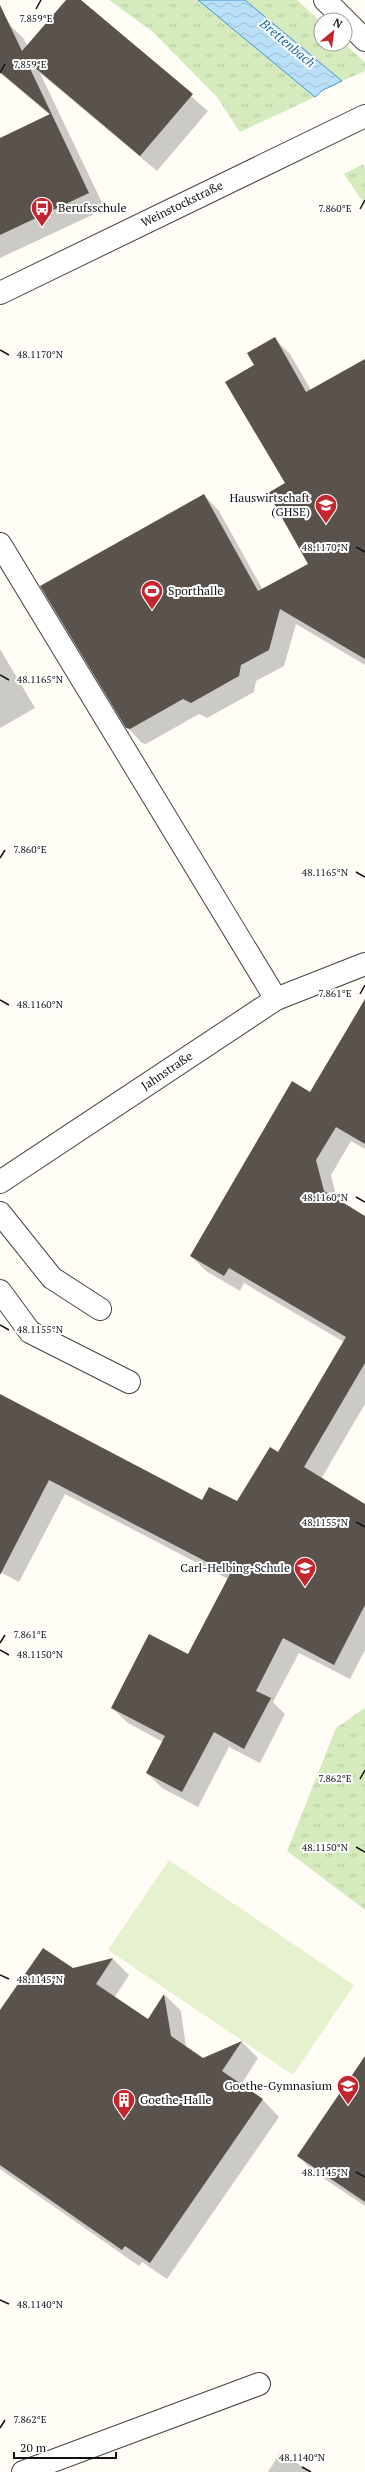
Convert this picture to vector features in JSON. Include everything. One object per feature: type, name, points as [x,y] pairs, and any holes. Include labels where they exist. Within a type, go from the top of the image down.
[{"type":"street","points":[[325,0],[365,40]]},
{"type":"street","name":"Weinstockstraße","points":[[0,293],[365,116]]},
{"type":"street","points":[[0,544],[276,999]]},
{"type":"street","name":"Jahnstraße","points":[[0,1182],[276,999],[365,964]]},
{"type":"street","points":[[0,1213],[52,1278],[100,1309]]},
{"type":"street","points":[[0,1291],[30,1332],[129,1382]]},
{"type":"street","points":[[23,2472],[260,2384]]},
{"type":"green space","points":[[109,0],[198,0],[315,97],[240,132],[217,97],[153,32]]},
{"type":"green space","points":[[245,0],[297,0],[313,15],[313,52],[353,51],[365,62],[365,71],[342,81]]},
{"type":"green space","points":[[363,164],[365,168],[365,205],[344,174]]},
{"type":"green space","points":[[365,1708],[365,1910],[287,1851],[336,1728]]},
{"type":"green space","points":[[169,1860],[354,1985],[293,2075],[108,1950]]},
{"type":"water","name":"Brettenbach","points":[[198,0],[245,0],[342,81],[323,90],[315,97]]},
{"type":"building","points":[[66,0],[81,0],[193,94],[140,156],[26,60],[89,193],[0,235],[0,138],[50,114],[0,72],[0,5],[22,51]]},
{"type":"building","points":[[275,337],[306,392],[365,359],[365,659],[280,609],[269,650],[241,665],[239,676],[191,703],[183,699],[130,729],[126,728],[40,586],[204,494],[258,591],[308,564],[268,493],[285,483],[225,382],[254,365],[247,353]]},
{"type":"building","points":[[365,999],[365,1144],[336,1127],[316,1160],[324,1191],[365,1216],[365,1363],[304,1467],[365,1504],[365,1605],[334,1665],[283,1638],[256,1691],[271,1698],[244,1749],[214,1732],[182,1792],[146,1773],[165,1736],[111,1708],[149,1634],[188,1654],[230,1574],[49,1480],[0,1575],[0,1394],[202,1500],[209,1487],[237,1501],[270,1447],[278,1452],[346,1337],[229,1268],[224,1276],[190,1256],[292,1081],[310,1092]]},
{"type":"building","name":"Goethe-Halle","points":[[43,1948],[73,1968],[113,1958],[96,1984],[148,2019],[164,1994],[171,2036],[203,2058],[242,2041],[222,2071],[263,2099],[150,2263],[125,2246],[122,2250],[0,2165],[0,2010]]},
{"type":"building","name":"Goethe-Gymnasium","points":[[365,2056],[365,2202],[297,2156]]},
{"type":"place","name":"Berufsschule","points":[[42,228]]},
{"type":"place","name":"Hauswirtschaft (GHSE)","points":[[326,524]]},
{"type":"place","name":"Sporthalle","points":[[152,610]]},
{"type":"place","name":"Carl-Helbing-Schule","points":[[305,1588]]},
{"type":"place","name":"Goethe-Gymnasium","points":[[348,2106]]},
{"type":"place","name":"Goethe-Halle","points":[[124,2120]]}]
